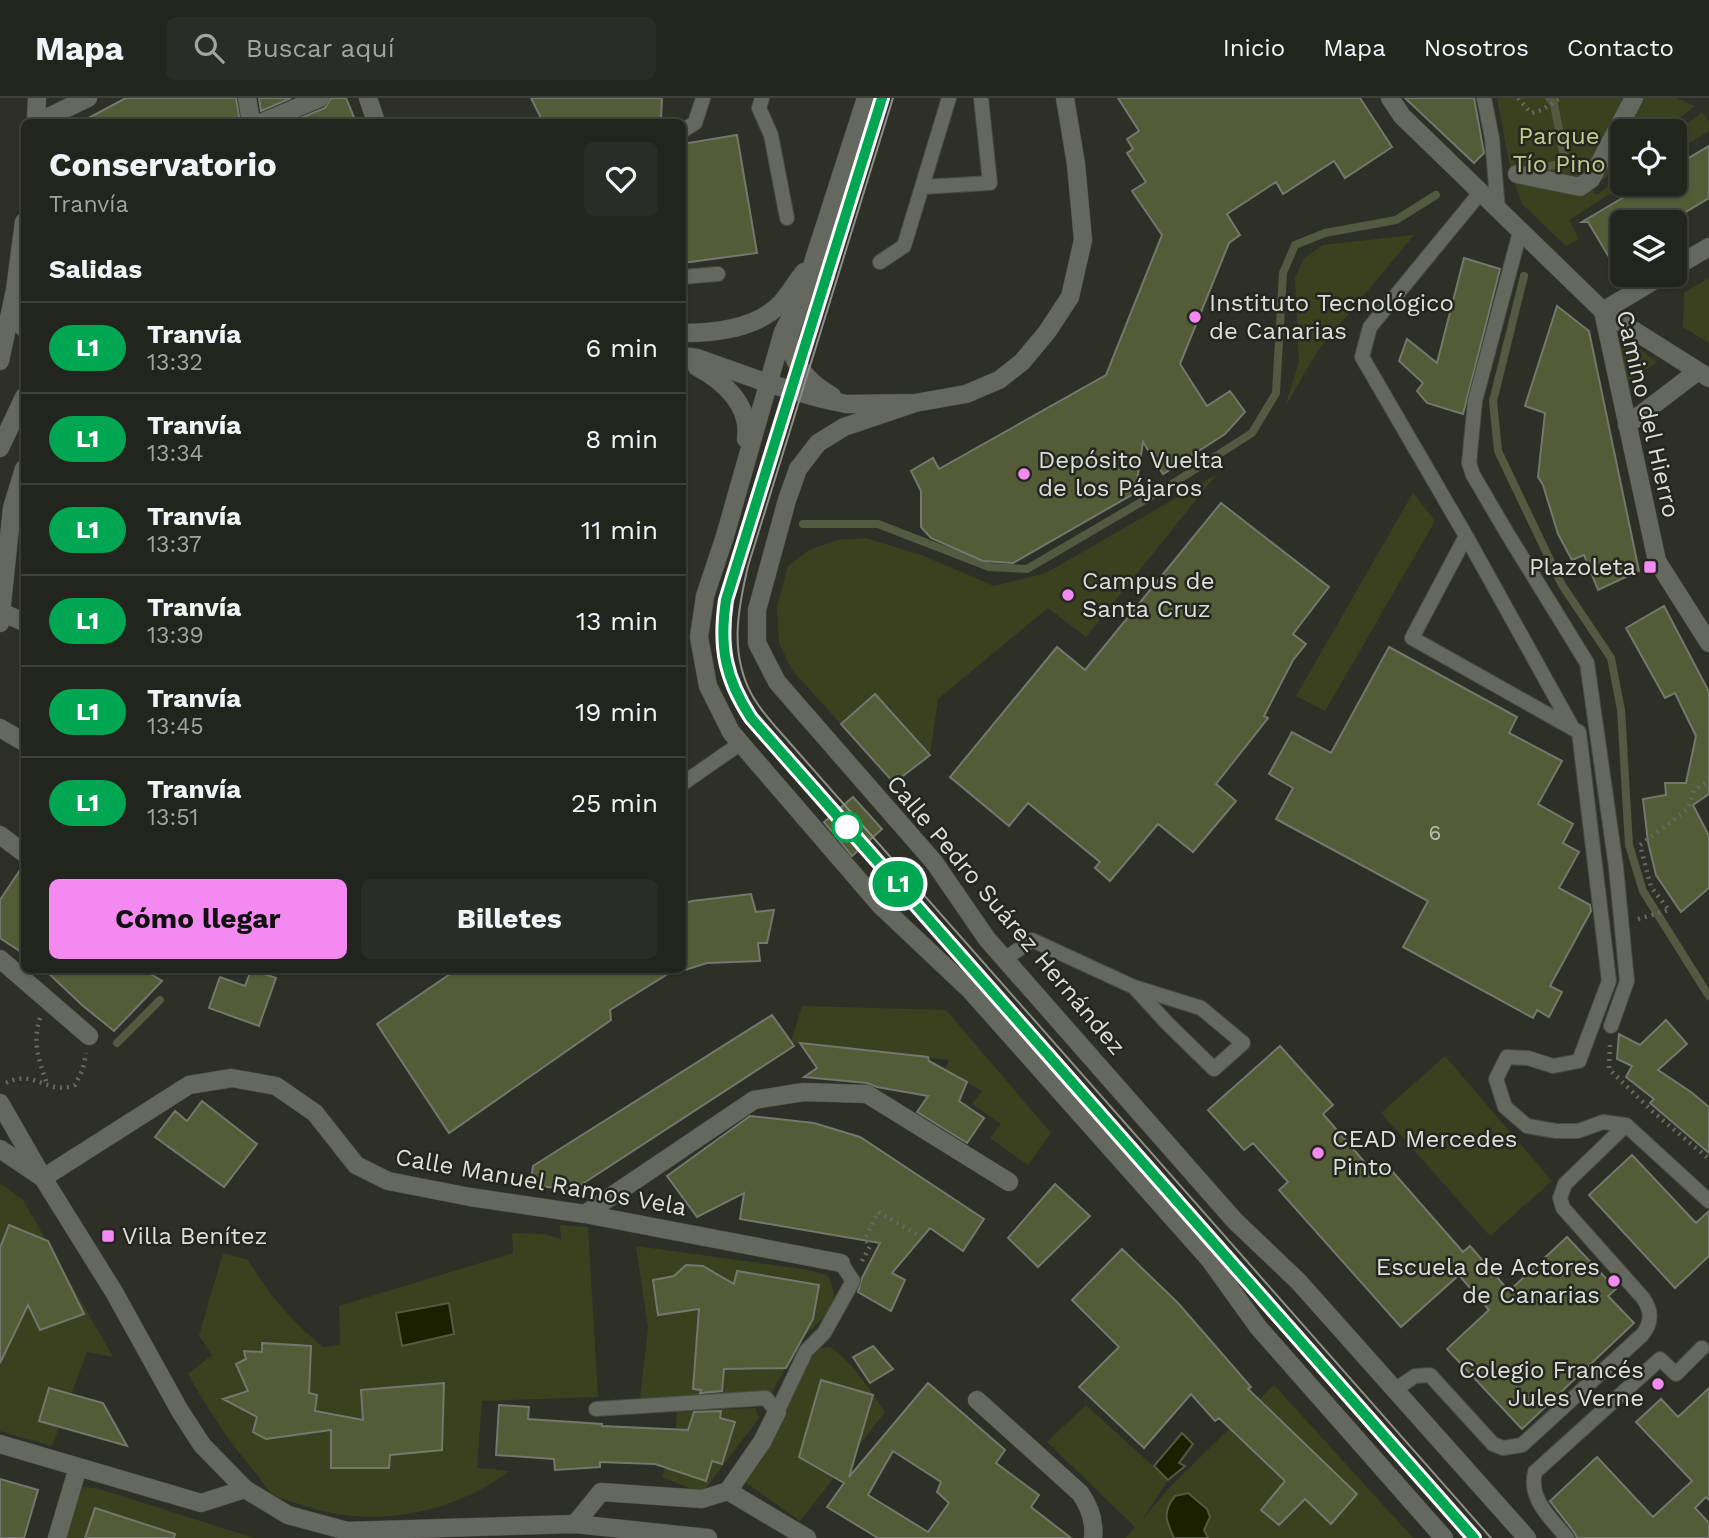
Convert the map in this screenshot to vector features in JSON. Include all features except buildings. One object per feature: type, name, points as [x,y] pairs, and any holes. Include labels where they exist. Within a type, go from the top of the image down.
[{"type":"street","points":[[37,98],[37,119]]},
{"type":"street","points":[[43,119],[88,98]]},
{"type":"street","points":[[247,98],[250,119]]},
{"type":"street","points":[[270,119],[320,98]]},
{"type":"street","points":[[368,98],[375,119]]},
{"type":"street","points":[[846,404],[814,384],[797,367],[790,352],[789,337],[866,98]]},
{"type":"street","points":[[686,357],[846,404],[915,403],[966,394],[999,380],[1022,362],[1070,298],[1083,240],[1076,164],[1065,98]]},
{"type":"street","name":"Camino del Hierro","points":[[1390,98],[1402,116],[1603,311],[1657,561],[1709,643]]},
{"type":"street","points":[[1517,174],[1580,187],[1591,179],[1634,98]]},
{"type":"street","points":[[0,361],[9,293],[21,236]]},
{"type":"street","points":[[1687,260],[1709,247]]},
{"type":"street","points":[[686,333],[725,331],[762,317],[780,304],[818,252]]},
{"type":"street","points":[[1627,425],[1704,374],[1603,311],[1643,287]]},
{"type":"street","points":[[9,293],[21,324]]},
{"type":"street","points":[[801,297],[783,332],[705,596],[699,637],[708,686],[731,732],[881,906],[970,990],[1210,1260],[1258,1327],[1444,1538]]},
{"type":"street","points":[[686,358],[716,377],[744,412],[748,428],[738,487]]},
{"type":"street","points":[[0,448],[21,403]]},
{"type":"street","name":"Calle Pedro Suárez Hernández","points":[[915,403],[844,427],[818,443],[798,468],[757,610],[757,643],[777,682],[934,862],[987,939],[1235,1220],[1298,1281],[1527,1538]]},
{"type":"street","points":[[21,490],[1,618],[21,621]]},
{"type":"street","points":[[0,728],[21,739]]},
{"type":"street","points":[[0,835],[21,851]]},
{"type":"street","points":[[0,959],[89,1036]]},
{"type":"street","name":"Calle Manuel Ramos Vela","points":[[43,1178],[189,1085],[232,1078],[276,1086],[315,1113],[356,1165],[388,1181],[470,1197],[585,1214],[841,1263]]},
{"type":"street","points":[[585,1214],[754,1100],[804,1092],[867,1094],[1009,1182]]},
{"type":"street","points":[[0,1103],[114,1292],[180,1411],[202,1445],[245,1489],[288,1515],[347,1531],[575,1524],[708,1538]]},
{"type":"street","points":[[0,1149],[43,1178]]},
{"type":"street","points":[[977,1400],[1080,1493],[1090,1508],[1093,1538]]},
{"type":"street","points":[[575,1524],[601,1492],[702,1499],[728,1491],[762,1442],[777,1412]]},
{"type":"street","points":[[0,1444],[201,1503],[245,1489]]},
{"type":"street","points":[[57,1538],[78,1467]]},
{"type":"street","points":[[728,1491],[807,1538]]},
{"type":"lane","points":[[686,129],[695,123],[703,98]]},
{"type":"lane","points":[[762,98],[759,108],[771,135],[787,218]]},
{"type":"lane","points":[[880,262],[904,246],[949,98]]},
{"type":"lane","points":[[922,187],[990,183],[981,98]]},
{"type":"lane","points":[[1484,98],[1492,138],[1498,211]]},
{"type":"lane","points":[[1480,193],[1370,327],[1362,357],[1573,728]]},
{"type":"lane","points":[[1520,232],[1475,401],[1469,463],[1473,475],[1507,533],[1587,663],[1616,867],[1627,981],[1611,1026]]},
{"type":"lane","points":[[686,277],[718,274]]},
{"type":"lane","points":[[1466,536],[1412,638],[1579,732],[1609,981],[1579,1061],[1553,1066],[1528,1058],[1507,1057],[1496,1079],[1505,1107],[1527,1126],[1556,1131],[1578,1131],[1603,1122],[1626,1125],[1709,1201]]},
{"type":"lane","points":[[686,781],[741,743]]},
{"type":"lane","points":[[1005,959],[1032,940],[1134,987],[1200,1008],[1243,1043],[1214,1069],[1134,987]]},
{"type":"lane","points":[[1396,1389],[1415,1376],[1430,1375],[1493,1444],[1503,1448],[1515,1447],[1528,1441],[1642,1335],[1650,1320],[1646,1303],[1566,1213],[1560,1198],[1565,1184],[1626,1125]]},
{"type":"lane","points":[[596,1409],[766,1398],[777,1412],[806,1351],[824,1333],[853,1280],[841,1263]]},
{"type":"lane","points":[[1567,1538],[1537,1500],[1531,1486],[1535,1472],[1660,1359],[1676,1374],[1702,1348]]},
{"type":"path","points":[[1518,98],[1531,113],[1542,110],[1560,98]]},
{"type":"path","points":[[1631,909],[1635,920],[1669,910],[1651,887],[1640,845],[1688,808],[1694,790],[1709,781]]},
{"type":"path","points":[[46,998],[35,1032],[35,1045],[47,1084]]},
{"type":"path","points":[[1611,1026],[1609,1069],[1653,1112],[1709,1159]]},
{"type":"path","points":[[0,1088],[17,1077],[57,1088],[75,1085],[83,1069],[89,1036]]},
{"type":"path","points":[[853,1280],[870,1246],[865,1239],[878,1212],[920,1236]]},
{"type":"green space","name":"Parque Tío Pino","points":[[1497,98],[1676,98],[1695,106],[1679,119],[1610,119],[1610,174],[1591,189],[1597,195],[1610,185],[1610,194],[1569,220],[1579,239],[1566,246],[1522,204],[1511,172]]},
{"type":"green space","points":[[1702,112],[1709,122],[1709,131],[1687,145],[1687,124]]},
{"type":"green space","points":[[1414,235],[1318,350],[1285,407],[1299,362],[1295,278],[1304,258],[1323,245]]},
{"type":"green space","points":[[1709,278],[1709,343],[1683,327],[1684,293]]},
{"type":"green space","points":[[1627,340],[1657,362],[1626,383],[1617,347]]},
{"type":"green space","points":[[1216,475],[1086,637],[1048,608],[938,699],[930,755],[875,694],[841,724],[792,670],[779,643],[777,607],[788,566],[809,550],[837,540],[866,538],[924,556],[994,586],[1046,573]]},
{"type":"green space","points":[[1413,493],[1435,521],[1325,711],[1296,696]]},
{"type":"green space","points":[[802,1006],[946,1010],[1051,1133],[1028,1165],[990,1138],[1001,1124],[972,1104],[982,1091],[945,1070],[949,1060],[791,1042]]},
{"type":"green space","points":[[1445,1056],[1552,1181],[1490,1236],[1381,1113]]},
{"type":"green space","points":[[0,1183],[23,1200],[113,1357],[87,1352],[52,1446],[0,1431]]},
{"type":"green space","points":[[560,1225],[588,1227],[598,1397],[482,1401],[477,1468],[510,1471],[462,1498],[436,1508],[381,1517],[326,1512],[277,1496],[271,1493],[228,1438],[188,1374],[212,1355],[199,1336],[223,1253],[248,1260],[282,1307],[323,1347],[340,1345],[339,1306],[513,1253],[512,1233],[544,1234],[561,1239]]},
{"type":"green space","points":[[636,1246],[809,1270],[828,1276],[833,1288],[831,1307],[798,1345],[771,1394],[731,1393],[640,1399],[648,1327]]},
{"type":"green space","points":[[830,1347],[854,1369],[885,1412],[800,1521],[745,1482],[765,1454],[808,1364],[818,1349]]},
{"type":"green space","points":[[1274,1385],[1413,1538],[1126,1538],[1135,1527],[1047,1442],[1086,1405],[1168,1480],[1142,1520],[1170,1487]]},
{"type":"green space","points":[[755,1408],[759,1418],[702,1493],[662,1477],[675,1439],[677,1411]]},
{"type":"green space","points":[[81,1487],[96,1488],[254,1538],[66,1538]]},
{"type":"shaded area","points":[[449,1303],[454,1334],[402,1346],[396,1313]]},
{"type":"shaded area","points":[[1182,1433],[1193,1444],[1179,1463],[1185,1466],[1168,1480],[1154,1466]]},
{"type":"shaded area","points":[[1188,1493],[1207,1509],[1210,1517],[1204,1530],[1208,1538],[1174,1538],[1171,1532],[1167,1521],[1168,1507],[1175,1496]]},
{"type":"waterway","points":[[1549,98],[1554,104],[1565,162]]},
{"type":"waterway","points":[[1539,169],[1565,162]]},
{"type":"waterway","points":[[803,524],[878,524],[989,567],[1027,569],[1172,484],[1252,433],[1276,393],[1283,273],[1295,245],[1325,233],[1396,220],[1436,195]]},
{"type":"waterway","points":[[1524,276],[1493,401],[1498,451],[1562,585],[1611,658],[1621,710],[1629,845],[1643,891],[1709,996]]},
{"type":"waterway","points":[[117,1043],[160,1000]]},
{"type":"tram line","points":[[882,98],[726,600],[724,647],[735,689],[751,718],[1474,1538]]},
{"type":"tram line","name":"L1","points":[[882,98],[726,600],[723,648],[736,694],[751,718],[1474,1538]]},
{"type":"tram line","points":[[893,98],[748,566],[738,631],[740,663],[745,679],[756,701],[774,725],[1491,1538]]},
{"type":"place","name":"Instituto Tecnológico de Canarias","points":[[1195,317]]},
{"type":"place","name":"Depósito Vuelta de los Pájaros","points":[[1024,474]]},
{"type":"place","name":"Plazoleta","points":[[1650,567]]},
{"type":"place","name":"Campus de Santa Cruz","points":[[1068,595]]},
{"type":"place","name":"CEAD Mercedes Pinto","points":[[1318,1153]]},
{"type":"place","name":"Villa Benítez","points":[[108,1236]]},
{"type":"place","name":"Escuela de Actores de Canarias","points":[[1614,1281]]},
{"type":"place","name":"Colegio Francés Jules Verne","points":[[1658,1384]]}]
